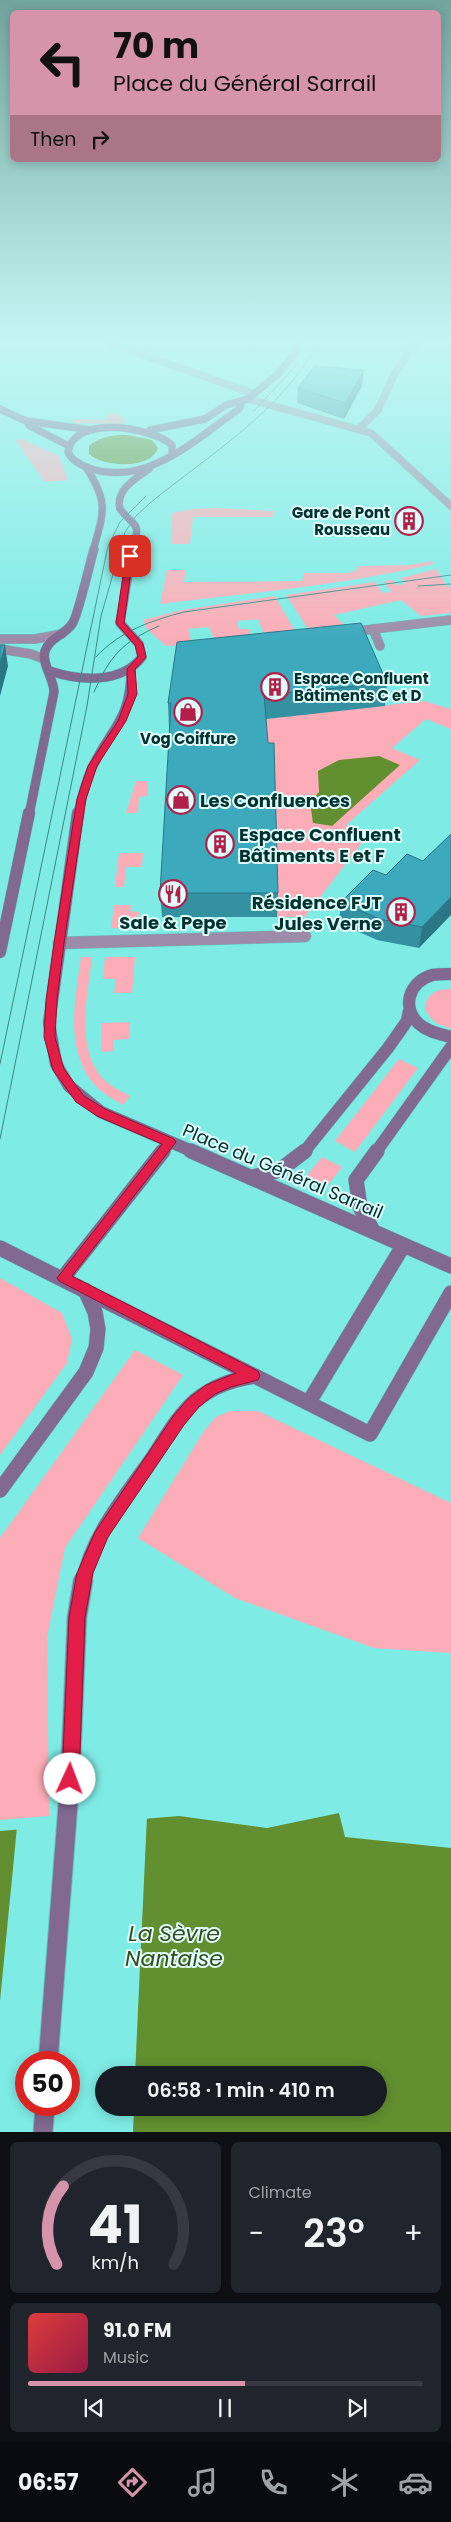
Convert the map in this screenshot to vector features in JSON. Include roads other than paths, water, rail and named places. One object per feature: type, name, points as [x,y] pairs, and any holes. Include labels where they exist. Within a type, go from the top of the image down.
[{"type":"main road","points":[[62,442],[69,446]]},
{"type":"main road","points":[[73,442],[69,446],[69,456],[86,467],[123,472],[151,467],[164,461],[189,442]]},
{"type":"main road","points":[[170,442],[173,449],[172,454]]},
{"type":"main road","points":[[0,952],[54,692],[54,682],[44,659],[48,646],[73,624],[103,515],[100,490],[86,467]]},
{"type":"main road","points":[[50,671],[65,676],[100,678],[131,669],[140,661],[142,652],[139,644],[121,626],[120,616],[130,556],[138,530],[137,526],[120,508],[120,499],[122,492],[151,467]]},
{"type":"main road","points":[[131,669],[132,694],[122,721],[93,766],[81,799],[59,943],[50,1023],[54,1059],[61,1074],[80,1099],[101,1112],[170,1142]]},
{"type":"main road","points":[[449,973],[431,976],[419,982],[411,990],[407,1000],[409,1011],[414,1020],[435,1034],[451,1037]]},
{"type":"main road","points":[[253,1177],[280,1170],[302,1154],[388,1048],[407,1021],[409,1011]]},
{"type":"main road","points":[[373,1231],[359,1209],[354,1193],[356,1180],[451,1048]]},
{"type":"main road","name":"Place du Général Sarrail","points":[[63,1278],[170,1142],[451,1266]]},
{"type":"main road","points":[[309,1402],[403,1246]]},
{"type":"main road","points":[[0,1248],[370,1434],[451,1292]]},
{"type":"main road","points":[[0,1490],[86,1372],[96,1348],[98,1329],[95,1312],[85,1290]]},
{"type":"main road","points":[[49,2051],[70,1779],[77,1617],[85,1573],[102,1532],[179,1420],[194,1402],[210,1390],[229,1381],[254,1376]]},
{"type":"main road","points":[[43,2132],[44,2116]]},
{"type":"street","points":[[381,442],[451,506]]},
{"type":"street","points":[[342,632],[451,620]]},
{"type":"street","points":[[373,629],[380,646]]},
{"type":"street","points":[[0,639],[35,639],[62,634]]},
{"type":"street","points":[[0,649],[31,654],[44,659]]},
{"type":"street","points":[[59,943],[305,936]]},
{"type":"water","points":[[154,442],[158,448],[154,455],[146,460],[137,463],[115,464],[105,462],[89,454],[89,446],[93,443]]},
{"type":"water","points":[[379,756],[400,765],[332,826],[313,823],[310,802],[319,792],[318,771],[339,760]]},
{"type":"water","name":"La Sèvre Nantaise","points":[[339,1813],[345,1837],[451,1848],[451,2132],[0,2132],[0,1831],[179,1816],[267,1828]]},
{"type":"tram line","points":[[0,1139],[87,706],[101,616],[125,532],[136,516],[150,503],[228,442]]},
{"type":"tram line","points":[[0,1064],[108,546],[120,522],[146,496]]},
{"type":"tram line","points":[[96,657],[115,640],[136,628],[184,612],[451,575]]},
{"type":"tram line","points":[[418,586],[451,584]]},
{"type":"tram line","points":[[94,692],[106,669],[126,644],[159,626]]},
{"type":"place","name":"Gare de Pont Rousseau","points":[[409,521]]},
{"type":"place","name":"Espace Confluent Bâtiments C et D","points":[[275,687]]},
{"type":"place","name":"Vog Coiffure","points":[[188,712]]},
{"type":"place","name":"Les Confluences","points":[[181,800]]},
{"type":"place","name":"Espace Confluent Bâtiments E et F","points":[[220,844]]},
{"type":"place","name":"Sale & Pepe","points":[[173,894]]},
{"type":"place","name":"Résidence FJT Jules Verne","points":[[401,912]]}]
